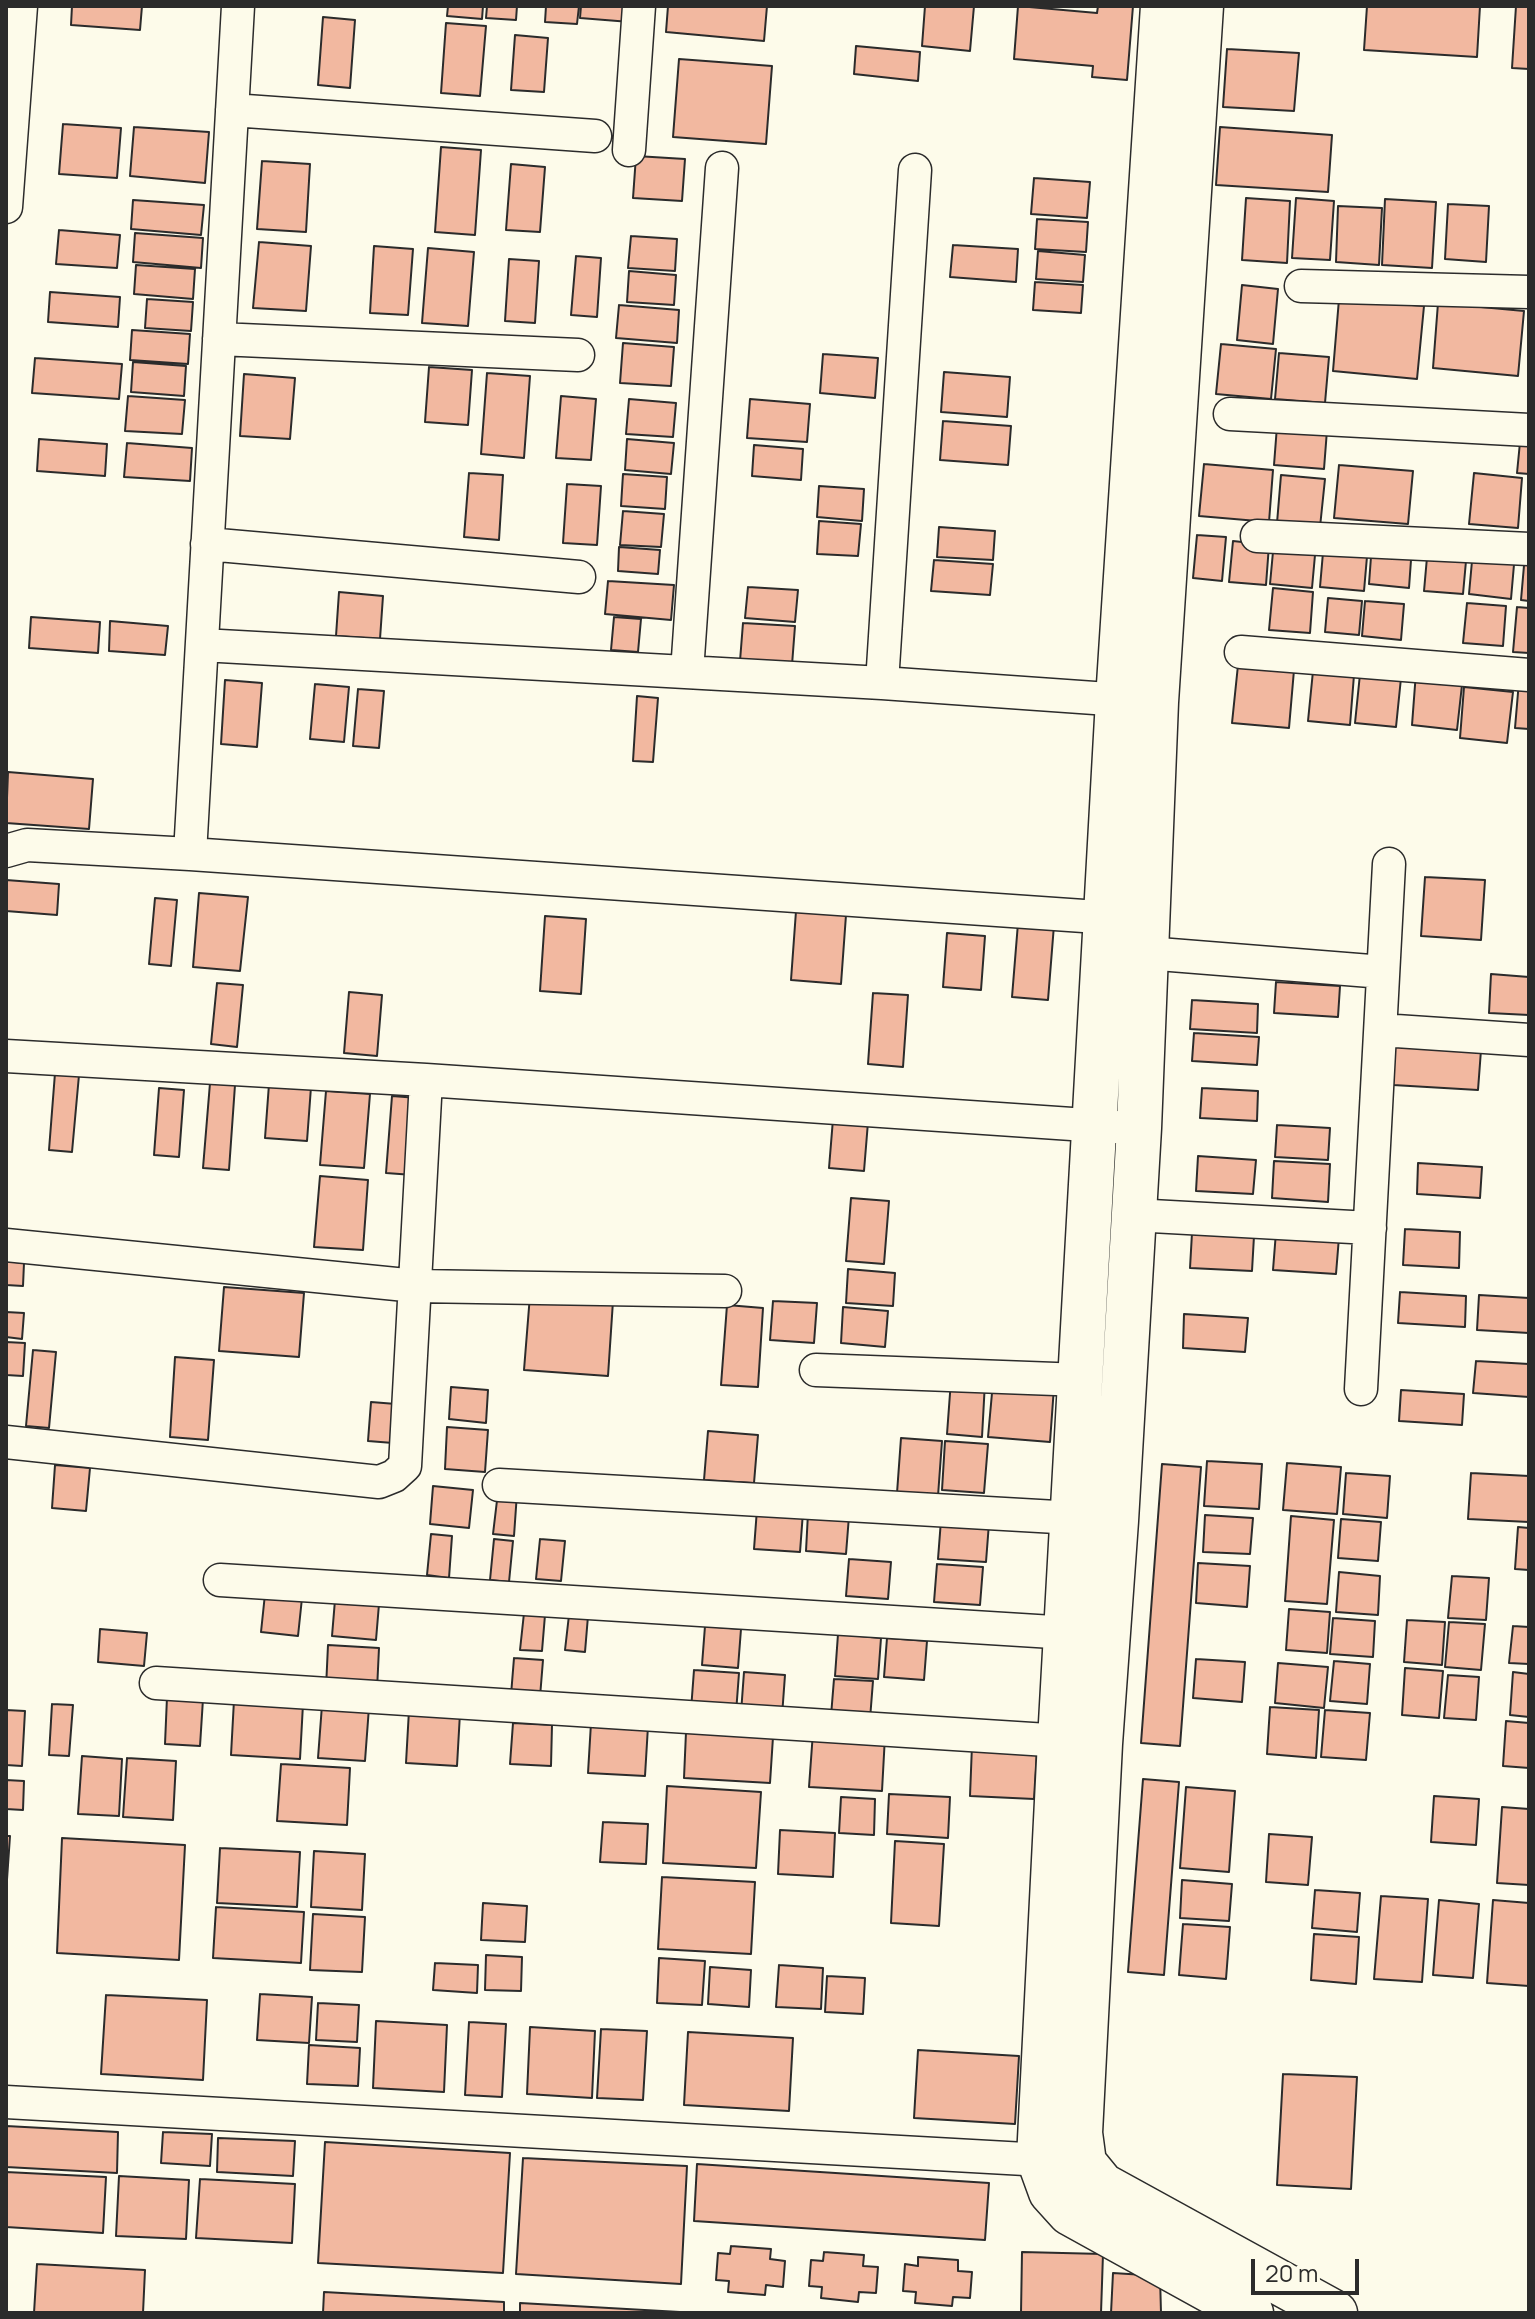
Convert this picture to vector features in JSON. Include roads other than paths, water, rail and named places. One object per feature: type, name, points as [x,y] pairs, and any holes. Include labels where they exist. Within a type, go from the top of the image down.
[{"type":"street","points":[[6,207],[8,135],[21,6]]},
{"type":"street","points":[[190,854],[238,6]]},
{"type":"street","points":[[629,150],[639,6]]},
{"type":"street","points":[[1163,6],[1137,701],[1133,930],[1139,1128],[1133,1215],[1088,1634],[1039,2159],[1051,2192],[1070,2213],[1251,2313]]},
{"type":"street","points":[[1137,701],[1201,6]]},
{"type":"street","points":[[232,110],[595,136]]},
{"type":"street","points":[[687,672],[722,168]]},
{"type":"street","points":[[882,683],[915,170]]},
{"type":"street","points":[[1301,286],[1529,292]]},
{"type":"street","points":[[219,339],[578,355]]},
{"type":"street","points":[[1230,414],[1529,430]]},
{"type":"street","points":[[1257,536],[1529,549]]},
{"type":"street","points":[[207,544],[579,577]]},
{"type":"street","points":[[202,645],[882,683],[1137,701]]},
{"type":"street","points":[[1241,652],[1529,675]]},
{"type":"street","points":[[6,851],[27,845],[190,854],[1133,930],[1383,972]]},
{"type":"street","points":[[1361,1389],[1389,864]]},
{"type":"street","points":[[1088,1634],[1074,1518],[1096,1126],[1133,930]]},
{"type":"street","points":[[1381,1030],[1529,1040]]},
{"type":"street","points":[[6,1056],[426,1080],[1139,1128]]},
{"type":"street","points":[[6,1442],[379,1482],[394,1476],[405,1466],[426,1080]]},
{"type":"street","points":[[1133,1215],[1370,1228]]},
{"type":"street","points":[[6,1245],[416,1286],[725,1291]]},
{"type":"street","points":[[816,1370],[1082,1380]]},
{"type":"street","points":[[499,1485],[1074,1518]]},
{"type":"street","points":[[220,1580],[1088,1634]]},
{"type":"street","points":[[156,1683],[1080,1742]]},
{"type":"street","points":[[1080,1742],[1080,2133],[1084,2163],[1102,2185],[1335,2313]]},
{"type":"street","points":[[6,2102],[1084,2163]]}]
